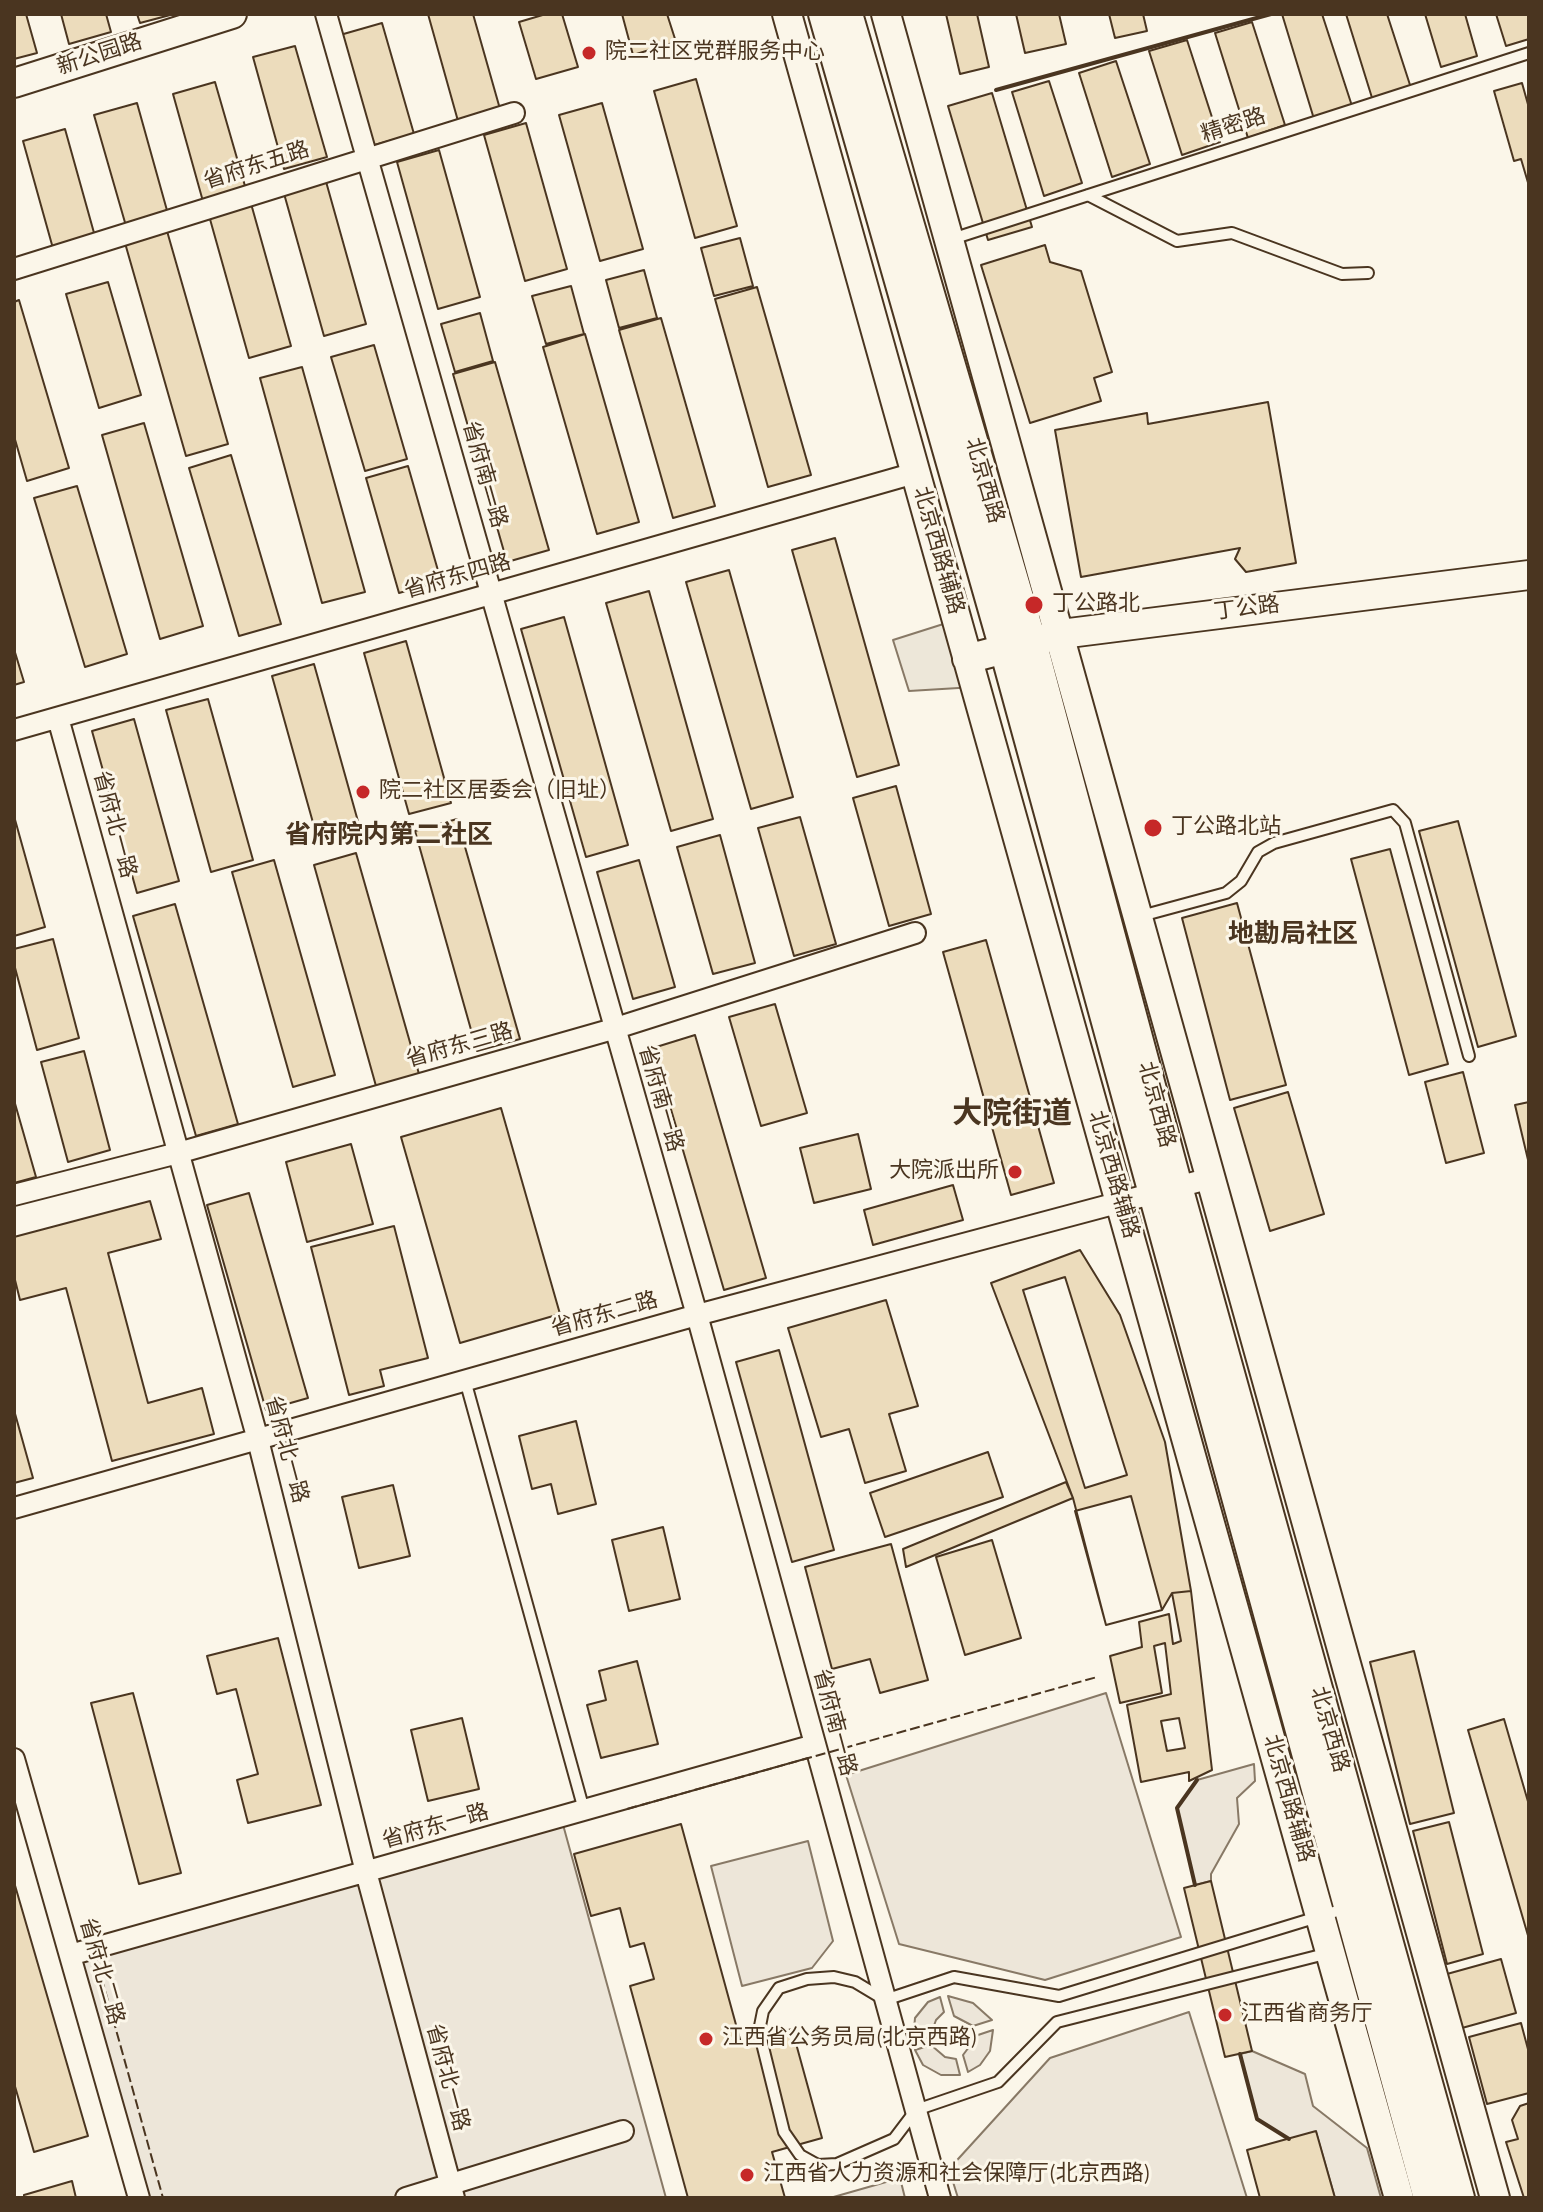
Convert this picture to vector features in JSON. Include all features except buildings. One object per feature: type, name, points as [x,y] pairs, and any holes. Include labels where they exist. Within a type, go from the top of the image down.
[{"type":"main road","name":"新公园路","points":[[14,83],[232,14]]},
{"type":"main road","name":"北京西路辅路","points":[[787,14],[1399,2198]]},
{"type":"main road","name":"北京西路","points":[[824,14],[1018,646]]},
{"type":"main road","name":"北京西路","points":[[847,14],[1164,1190],[1349,1907],[1429,2198]]},
{"type":"main road","points":[[886,14],[952,239],[1495,2198]]},
{"type":"main road","name":"丁公路","points":[[967,659],[1061,634],[1529,575]]},
{"type":"main road","name":"北京西路","points":[[1164,1190],[1459,2198]]},
{"type":"street","name":"省府南一路","points":[[326,14],[369,156],[613,1029],[697,1315],[940,2198]]},
{"type":"street","name":"省府东五路","points":[[14,269],[514,113]]},
{"type":"street","name":"省府东四路","points":[[14,730],[915,473]]},
{"type":"street","name":"省府北一路","points":[[58,718],[258,1440],[366,1872],[453,2192]]},
{"type":"street","name":"省府东三路","points":[[14,1195],[178,1153],[613,1029],[915,933]]},
{"type":"street","name":"省府东二路","points":[[14,1508],[697,1315],[1211,1178]]},
{"type":"street","name":"省府东一路","points":[[70,1955],[814,1745]]},
{"type":"street","name":"省府北二路","points":[[14,1759],[139,2198]]},
{"type":"street","points":[[406,2198],[453,2192],[623,2131]]},
{"type":"lane","name":"精密路","points":[[952,239],[1529,53]]},
{"type":"lane","points":[[1088,195],[1177,241],[1232,233],[1342,274],[1368,273]]},
{"type":"lane","points":[[1139,917],[1226,893],[1241,881],[1258,852],[1274,843],[1393,810],[1405,823],[1469,1056]]},
{"type":"lane","points":[[465,1380],[584,1810]]},
{"type":"lane","points":[[1349,1907],[1059,1996],[954,1977],[885,2000],[855,1982],[834,1977],[807,1979],[779,1988],[763,2011],[759,2031],[784,2132],[800,2155],[818,2165],[837,2164],[894,2139],[916,2110],[998,2082],[1057,2022],[1360,1944]]},
{"type":"shaded area","points":[[956,620],[975,687],[909,691],[893,640]]},
{"type":"shaded area","points":[[1106,1693],[1181,1937],[1045,1980],[899,1944],[846,1775]]},
{"type":"shaded area","points":[[1254,1764],[1255,1781],[1237,1798],[1239,1824],[1211,1874],[1211,1881],[1195,1885],[1177,1808],[1197,1780]]},
{"type":"shaded area","points":[[562,1821],[666,2198],[149,2198],[80,1960]]},
{"type":"shaded area","points":[[808,1841],[833,1941],[812,1968],[742,1986],[711,1866]]},
{"type":"shaded area","points":[[948,1996],[973,2003],[992,2020],[973,2026],[954,2016]]},
{"type":"shaded area","points":[[940,1997],[944,2012],[936,2020],[930,2037],[913,2041],[915,2018],[928,2002]]},
{"type":"shaded area","points":[[1189,2012],[1247,2198],[958,2198],[949,2169],[1050,2058]]},
{"type":"shaded area","points":[[993,2030],[990,2051],[980,2065],[968,2072],[963,2055],[978,2035]]},
{"type":"shaded area","points":[[931,2045],[945,2057],[956,2059],[960,2075],[941,2075],[923,2065],[915,2050]]},
{"type":"shaded area","points":[[1252,2051],[1305,2074],[1313,2106],[1367,2148],[1381,2198],[1335,2198],[1316,2132],[1289,2139],[1257,2119],[1240,2054]]},
{"type":"shaded area","points":[[900,2178],[905,2198],[830,2198]]},
{"type":"fence","points":[[627,1809],[1097,1677]]},
{"type":"fence","points":[[103,1956],[96,1958],[163,2198]]},
{"type":"wall","points":[[996,90],[1271,14]]},
{"type":"wall","points":[[1195,1885],[1177,1808],[1197,1780]]},
{"type":"wall","points":[[1240,2054],[1257,2119],[1289,2139]]},
{"type":"place","name":"院二社区党群服务中心","points":[[589,53]]},
{"type":"place","name":"丁公路北","points":[[1034,605]]},
{"type":"place","name":"院二社区居委会（旧址）","points":[[363,792]]},
{"type":"place","name":"丁公路北站","points":[[1153,828]]},
{"type":"place","name":"大院派出所","points":[[1015,1172]]},
{"type":"place","name":"江西省商务厅","points":[[1225,2015]]},
{"type":"place","name":"江西省公务员局(北京西路)","points":[[706,2039]]},
{"type":"place","name":"江西省人力资源和社会保障厅(北京西路)","points":[[747,2175]]},
{"type":"district","name":"省府院内第二社区","points":[[389,837]]},
{"type":"district","name":"地勘局社区","points":[[1293,936]]},
{"type":"district","name":"大院街道","points":[[1012,1116]]}]
